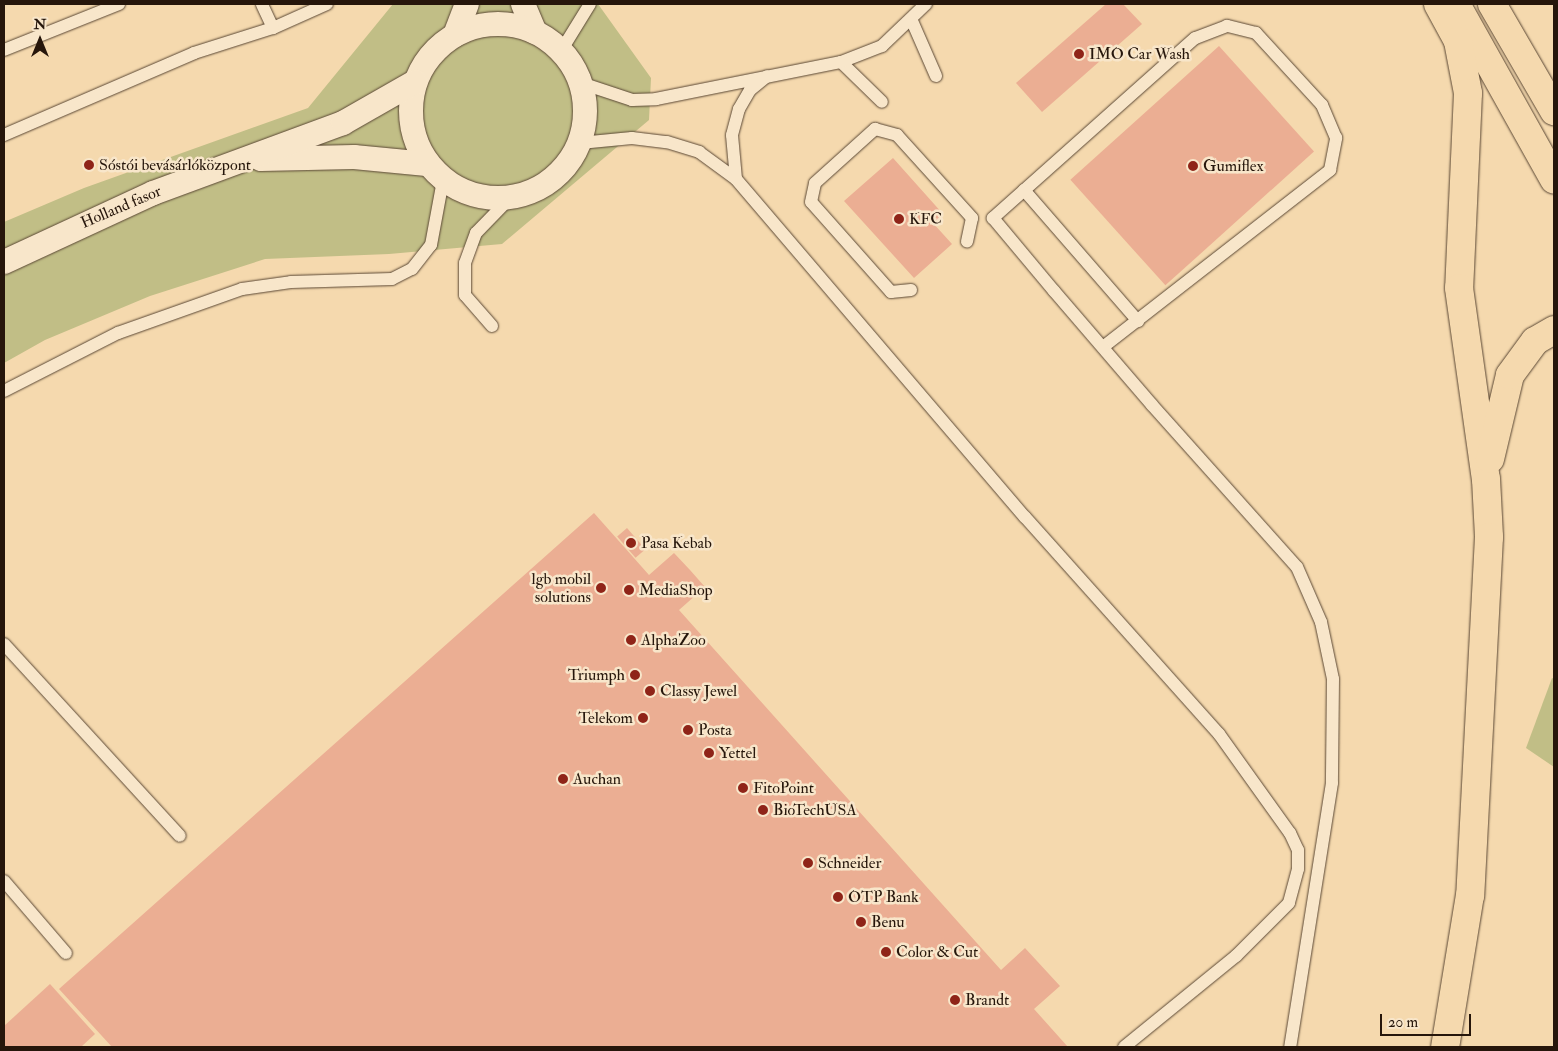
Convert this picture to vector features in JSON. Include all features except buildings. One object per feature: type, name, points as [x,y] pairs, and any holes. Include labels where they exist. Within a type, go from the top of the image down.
[{"type":"main road","points":[[1438,4],[1458,41],[1468,93],[1459,288],[1486,479],[1489,537],[1470,895],[1445,1047]]},
{"type":"main road","points":[[1456,4],[1554,179]]},
{"type":"main road","points":[[1492,4],[1554,111]]},
{"type":"main road","points":[[1486,479],[1510,375],[1535,341],[1554,330]]},
{"type":"street","points":[[454,35],[467,4]]},
{"type":"street","points":[[523,4],[535,32]]},
{"type":"street","points":[[503,24],[535,32],[561,51],[581,83],[585,124],[580,143],[568,164],[552,180],[510,198],[486,198],[463,192],[435,172],[411,124],[415,82],[430,55],[454,35],[470,28],[503,24]]},
{"type":"street","name":"Holland fasor","points":[[4,262],[153,193],[343,123],[415,82]]},
{"type":"street","name":"Holland fasor","points":[[242,160],[354,157],[435,172]]},
{"type":"lane","points":[[4,50],[119,4]]},
{"type":"lane","points":[[262,4],[273,28]]},
{"type":"lane","points":[[4,135],[194,53],[273,28],[327,4]]},
{"type":"lane","points":[[561,51],[590,4]]},
{"type":"lane","points":[[581,83],[632,100],[656,99],[770,74],[841,62],[882,46],[912,21],[926,4]]},
{"type":"lane","points":[[912,21],[936,76]]},
{"type":"lane","points":[[1103,348],[1330,170],[1336,138],[1322,105],[1256,33],[1227,26],[1195,38],[994,218],[1103,348],[1297,567],[1328,646],[1334,706],[1332,783],[1290,1047]]},
{"type":"lane","points":[[841,62],[882,102]]},
{"type":"lane","points":[[736,178],[732,135],[739,109],[750,90],[770,74]]},
{"type":"lane","points":[[911,290],[891,292],[811,202],[814,183],[875,128],[897,135],[972,218],[967,241]]},
{"type":"lane","points":[[580,143],[632,138],[659,140],[699,152],[736,178],[1020,510],[1219,734],[1290,833],[1298,850],[1298,869],[1289,903],[1236,956],[1124,1047]]},
{"type":"lane","points":[[4,391],[118,333],[242,289],[291,282],[392,279],[412,269],[430,245],[435,172]]},
{"type":"lane","points":[[1024,190],[1138,322]]},
{"type":"lane","points":[[492,326],[465,295],[465,263],[476,233],[510,198]]},
{"type":"lane","points":[[4,644],[180,836]]},
{"type":"lane","points":[[4,881],[66,953]]},
{"type":"shaded area","points":[[393,4],[598,4],[651,78],[649,120],[502,244],[389,254],[265,259],[150,296],[45,340],[4,363],[4,222],[84,188],[308,108]]},
{"type":"shaded area","points":[[1552,678],[1554,679],[1554,767],[1526,748]]},
{"type":"place","name":"IMO Car Wash","points":[[1079,54]]},
{"type":"place","name":"Sóstói bevásárlóközpont","points":[[89,165]]},
{"type":"place","name":"Gumiflex","points":[[1193,166]]},
{"type":"place","name":"KFC","points":[[899,219]]},
{"type":"place","name":"Pasa Kebab","points":[[631,543]]},
{"type":"place","name":"lgb mobil solutions","points":[[601,588]]},
{"type":"place","name":"MediaShop","points":[[629,590]]},
{"type":"place","name":"AlphaZoo","points":[[631,640]]},
{"type":"place","name":"Triumph","points":[[635,675]]},
{"type":"place","name":"Classy Jewel","points":[[650,691]]},
{"type":"place","name":"Telekom","points":[[643,718]]},
{"type":"place","name":"Posta","points":[[688,730]]},
{"type":"place","name":"Yettel","points":[[709,753]]},
{"type":"place","name":"Auchan","points":[[563,779]]},
{"type":"place","name":"FitoPoint","points":[[743,788]]},
{"type":"place","name":"BioTechUSA","points":[[763,810]]},
{"type":"place","name":"Schneider","points":[[808,863]]},
{"type":"place","name":"OTP Bank","points":[[838,897]]},
{"type":"place","name":"Benu","points":[[861,922]]},
{"type":"place","name":"Color & Cut","points":[[886,952]]},
{"type":"place","name":"Brandt","points":[[955,1000]]}]
